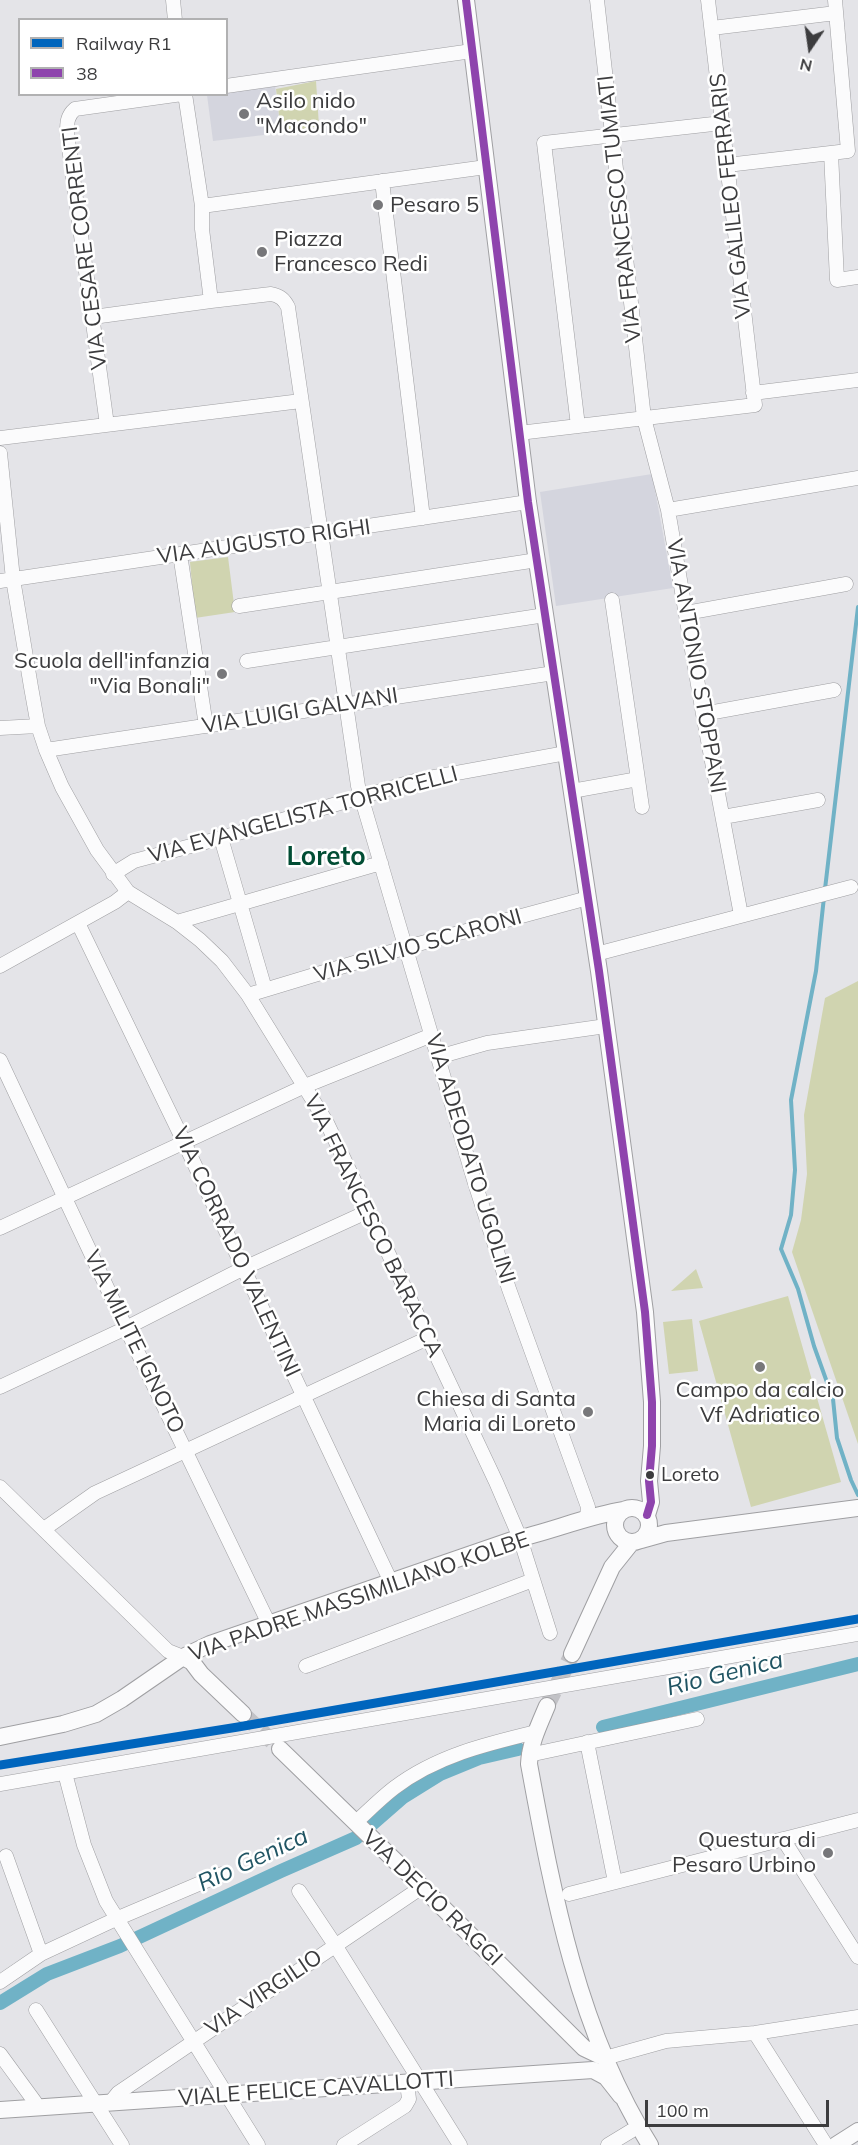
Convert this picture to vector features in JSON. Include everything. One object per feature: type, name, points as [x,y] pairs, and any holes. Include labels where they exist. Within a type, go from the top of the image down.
[{"type":"street","points":[[173,0],[175,18]]},
{"type":"street","points":[[466,0],[528,502],[588,898],[646,1322],[652,1402],[649,1481],[651,1502],[647,1517],[649,1530],[612,1567],[572,1654]]},
{"type":"street","name":"VIA FRANCESCO TUMIATI","points":[[597,0],[644,418]]},
{"type":"street","name":"VIA GALILEO FERRARIS","points":[[708,0],[753,393]]},
{"type":"street","points":[[712,28],[835,6],[848,151],[727,165]]},
{"type":"street","points":[[228,86],[472,51]]},
{"type":"street","name":"VIA CESARE CORRENTI","points":[[107,424],[67,134],[68,121],[70,113],[75,109],[169,96]]},
{"type":"street","points":[[93,317],[211,301],[202,229],[202,206],[184,96]]},
{"type":"street","points":[[578,426],[544,143],[722,123]]},
{"type":"street","points":[[831,153],[837,280],[858,277]]},
{"type":"street","points":[[202,206],[486,167]]},
{"type":"street","points":[[382,181],[423,518]]},
{"type":"street","name":"VIA ADEODATO UGOLINI","points":[[211,301],[271,294],[285,300],[288,307],[345,704],[361,796],[474,1180],[509,1289],[588,1507],[587,1518]]},
{"type":"street","points":[[519,433],[755,405],[753,393],[858,380]]},
{"type":"street","points":[[0,438],[301,401]]},
{"type":"street","name":"VIA ANTONIO STOPPANI","points":[[644,418],[668,510],[741,915]]},
{"type":"street","name":"VIA FRANCESCO BARACCA","points":[[0,453],[7,580],[46,750],[78,817],[113,874],[128,892],[177,922],[222,961],[248,995],[327,1123],[496,1482],[520,1538],[550,1633]]},
{"type":"street","points":[[668,510],[858,478]]},
{"type":"street","name":"VIA AUGUSTO RIGHI","points":[[7,580],[528,502]]},
{"type":"street","points":[[180,554],[206,726]]},
{"type":"street","points":[[239,606],[537,560]]},
{"type":"street","points":[[686,613],[846,584]]},
{"type":"street","points":[[612,600],[642,807]]},
{"type":"street","points":[[247,661],[545,615]]},
{"type":"street","name":"VIA LUIGI GALVANI","points":[[46,750],[554,673]]},
{"type":"street","points":[[703,714],[834,690]]},
{"type":"street","points":[[0,728],[39,726]]},
{"type":"street","name":"VIA EVANGELISTA TORRICELLI","points":[[113,874],[134,861],[418,780],[566,753]]},
{"type":"street","points":[[572,791],[638,779]]},
{"type":"street","points":[[723,817],[818,800]]},
{"type":"street","points":[[221,838],[266,989]]},
{"type":"street","points":[[177,922],[381,863]]},
{"type":"street","points":[[596,954],[851,887]]},
{"type":"street","points":[[0,966],[115,903],[128,892]]},
{"type":"street","name":"VIA SILVIO SCARONI","points":[[248,995],[407,947],[588,898]]},
{"type":"street","name":"VIA CORRADO VALENTINI","points":[[78,923],[391,1582]]},
{"type":"street","points":[[438,1057],[487,1043],[606,1026]]},
{"type":"street","points":[[0,1228],[304,1086],[432,1035]]},
{"type":"street","name":"VIA MILITE IGNOTO","points":[[0,1060],[269,1624]]},
{"type":"street","points":[[2,1381],[126,1328],[242,1269],[369,1211]]},
{"type":"street","points":[[44,1529],[95,1493],[428,1338]]},
{"type":"street","points":[[649,1481],[617,1518],[616,1528],[621,1538],[636,1541],[666,1533],[858,1508]]},
{"type":"street","points":[[0,1487],[168,1651],[192,1662],[201,1674],[243,1714]]},
{"type":"street","points":[[627,1509],[636,1508],[666,1533]]},
{"type":"street","name":"VIA PADRE MASSIMILIANO KOLBE","points":[[0,1737],[63,1724],[96,1714],[183,1657],[210,1644],[520,1538],[627,1509]]},
{"type":"street","points":[[306,1666],[533,1580]]},
{"type":"street","points":[[0,1784],[858,1634]]},
{"type":"street","points":[[548,1706],[536,1732],[529,1764],[540,1822],[574,1967],[591,2024],[621,2096]]},
{"type":"street","points":[[530,1755],[697,1719]]},
{"type":"street","points":[[357,1824],[395,1787],[435,1763],[476,1747],[536,1732]]},
{"type":"street","points":[[587,1742],[615,1882]]},
{"type":"street","name":"VIA DECIO RAGGI","points":[[280,1749],[584,2048]]},
{"type":"street","points":[[65,1773],[87,1855],[98,1884],[120,1925],[258,2145]]},
{"type":"street","points":[[569,1894],[858,1820]]},
{"type":"street","points":[[783,1839],[852,1939],[858,1957]]},
{"type":"street","points":[[6,1856],[41,1954]]},
{"type":"street","points":[[0,1982],[41,1954],[120,1925],[222,1874]]},
{"type":"street","name":"VIA VIRGILIO","points":[[103,2104],[422,1887]]},
{"type":"street","points":[[299,1891],[336,1944],[413,2083],[460,2145]]},
{"type":"street","points":[[36,2010],[103,2104],[122,2145]]},
{"type":"street","points":[[584,2048],[605,2058],[666,2041],[755,2033],[858,2017]]},
{"type":"street","points":[[755,2033],[826,2145]]},
{"type":"street","points":[[584,2048],[593,2070],[635,2138],[608,2145]]},
{"type":"street","points":[[0,2054],[38,2108]]},
{"type":"street","points":[[593,2070],[606,2077],[621,2096],[650,2145]]},
{"type":"street","name":"VIALE FELICE CAVALLOTTI","points":[[0,2110],[593,2070]]},
{"type":"street","points":[[344,2145],[405,2106],[413,2083]]},
{"type":"street","points":[[836,2145],[858,2131]]},
{"type":"shaded area","name":"Asilo nido \"Macondo\"","points":[[275,85],[281,133],[213,141],[207,96],[228,96],[228,92]]},
{"type":"shaded area","points":[[652,474],[673,588],[556,606],[540,492]]},
{"type":"green space","points":[[316,81],[319,126],[281,133],[276,89]]},
{"type":"green space","points":[[228,557],[235,612],[195,618],[190,562]]},
{"type":"green space","points":[[858,981],[858,1444],[792,1252],[801,1220],[807,1174],[804,1115],[825,998]]},
{"type":"green space","points":[[696,1269],[703,1288],[671,1291]]},
{"type":"green space","name":"Campo da calcio Vf Adriatico","points":[[788,1296],[841,1482],[751,1507],[699,1321]]},
{"type":"green space","points":[[692,1319],[698,1371],[669,1374],[663,1322]]},
{"type":"waterway","points":[[825,889],[858,607]]},
{"type":"waterway","points":[[824,897],[816,971],[791,1100],[795,1170],[791,1215],[781,1249],[798,1289],[814,1346],[833,1399],[837,1438],[858,1495]]},
{"type":"waterway","name":"Rio Genica","points":[[603,1727],[858,1664]]},
{"type":"waterway","name":"Rio Genica","points":[[0,2003],[47,1974],[120,1946],[356,1838],[403,1797],[440,1774],[479,1758],[518,1749]]},
{"type":"tunnel","points":[[547,1706],[572,1654]]},
{"type":"tunnel","points":[[243,1714],[277,1746]]},
{"type":"rail line","name":"R1","points":[[0,1765],[238,1727],[858,1619]]},
{"type":"transit line","name":"38","points":[[466,0],[528,502],[599,971],[645,1312],[652,1402],[649,1481],[651,1502],[647,1515]]},
{"type":"place","name":"Asilo nido \"Macondo\"","points":[[244,114]]},
{"type":"place","name":"Pesaro 5","points":[[378,205]]},
{"type":"place","name":"Piazza Francesco Redi","points":[[262,252]]},
{"type":"place","name":"Scuola dell'infanzia \"Via Bonali\"","points":[[222,674]]},
{"type":"place","name":"Campo da calcio Vf Adriatico","points":[[760,1367]]},
{"type":"place","name":"Chiesa di Santa Maria di Loreto","points":[[588,1412]]},
{"type":"place","name":"Loreto","points":[[650,1475]]},
{"type":"place","name":"Questura di Pesaro Urbino","points":[[828,1853]]},
{"type":"district","name":"Loreto","points":[[326,857]]}]
